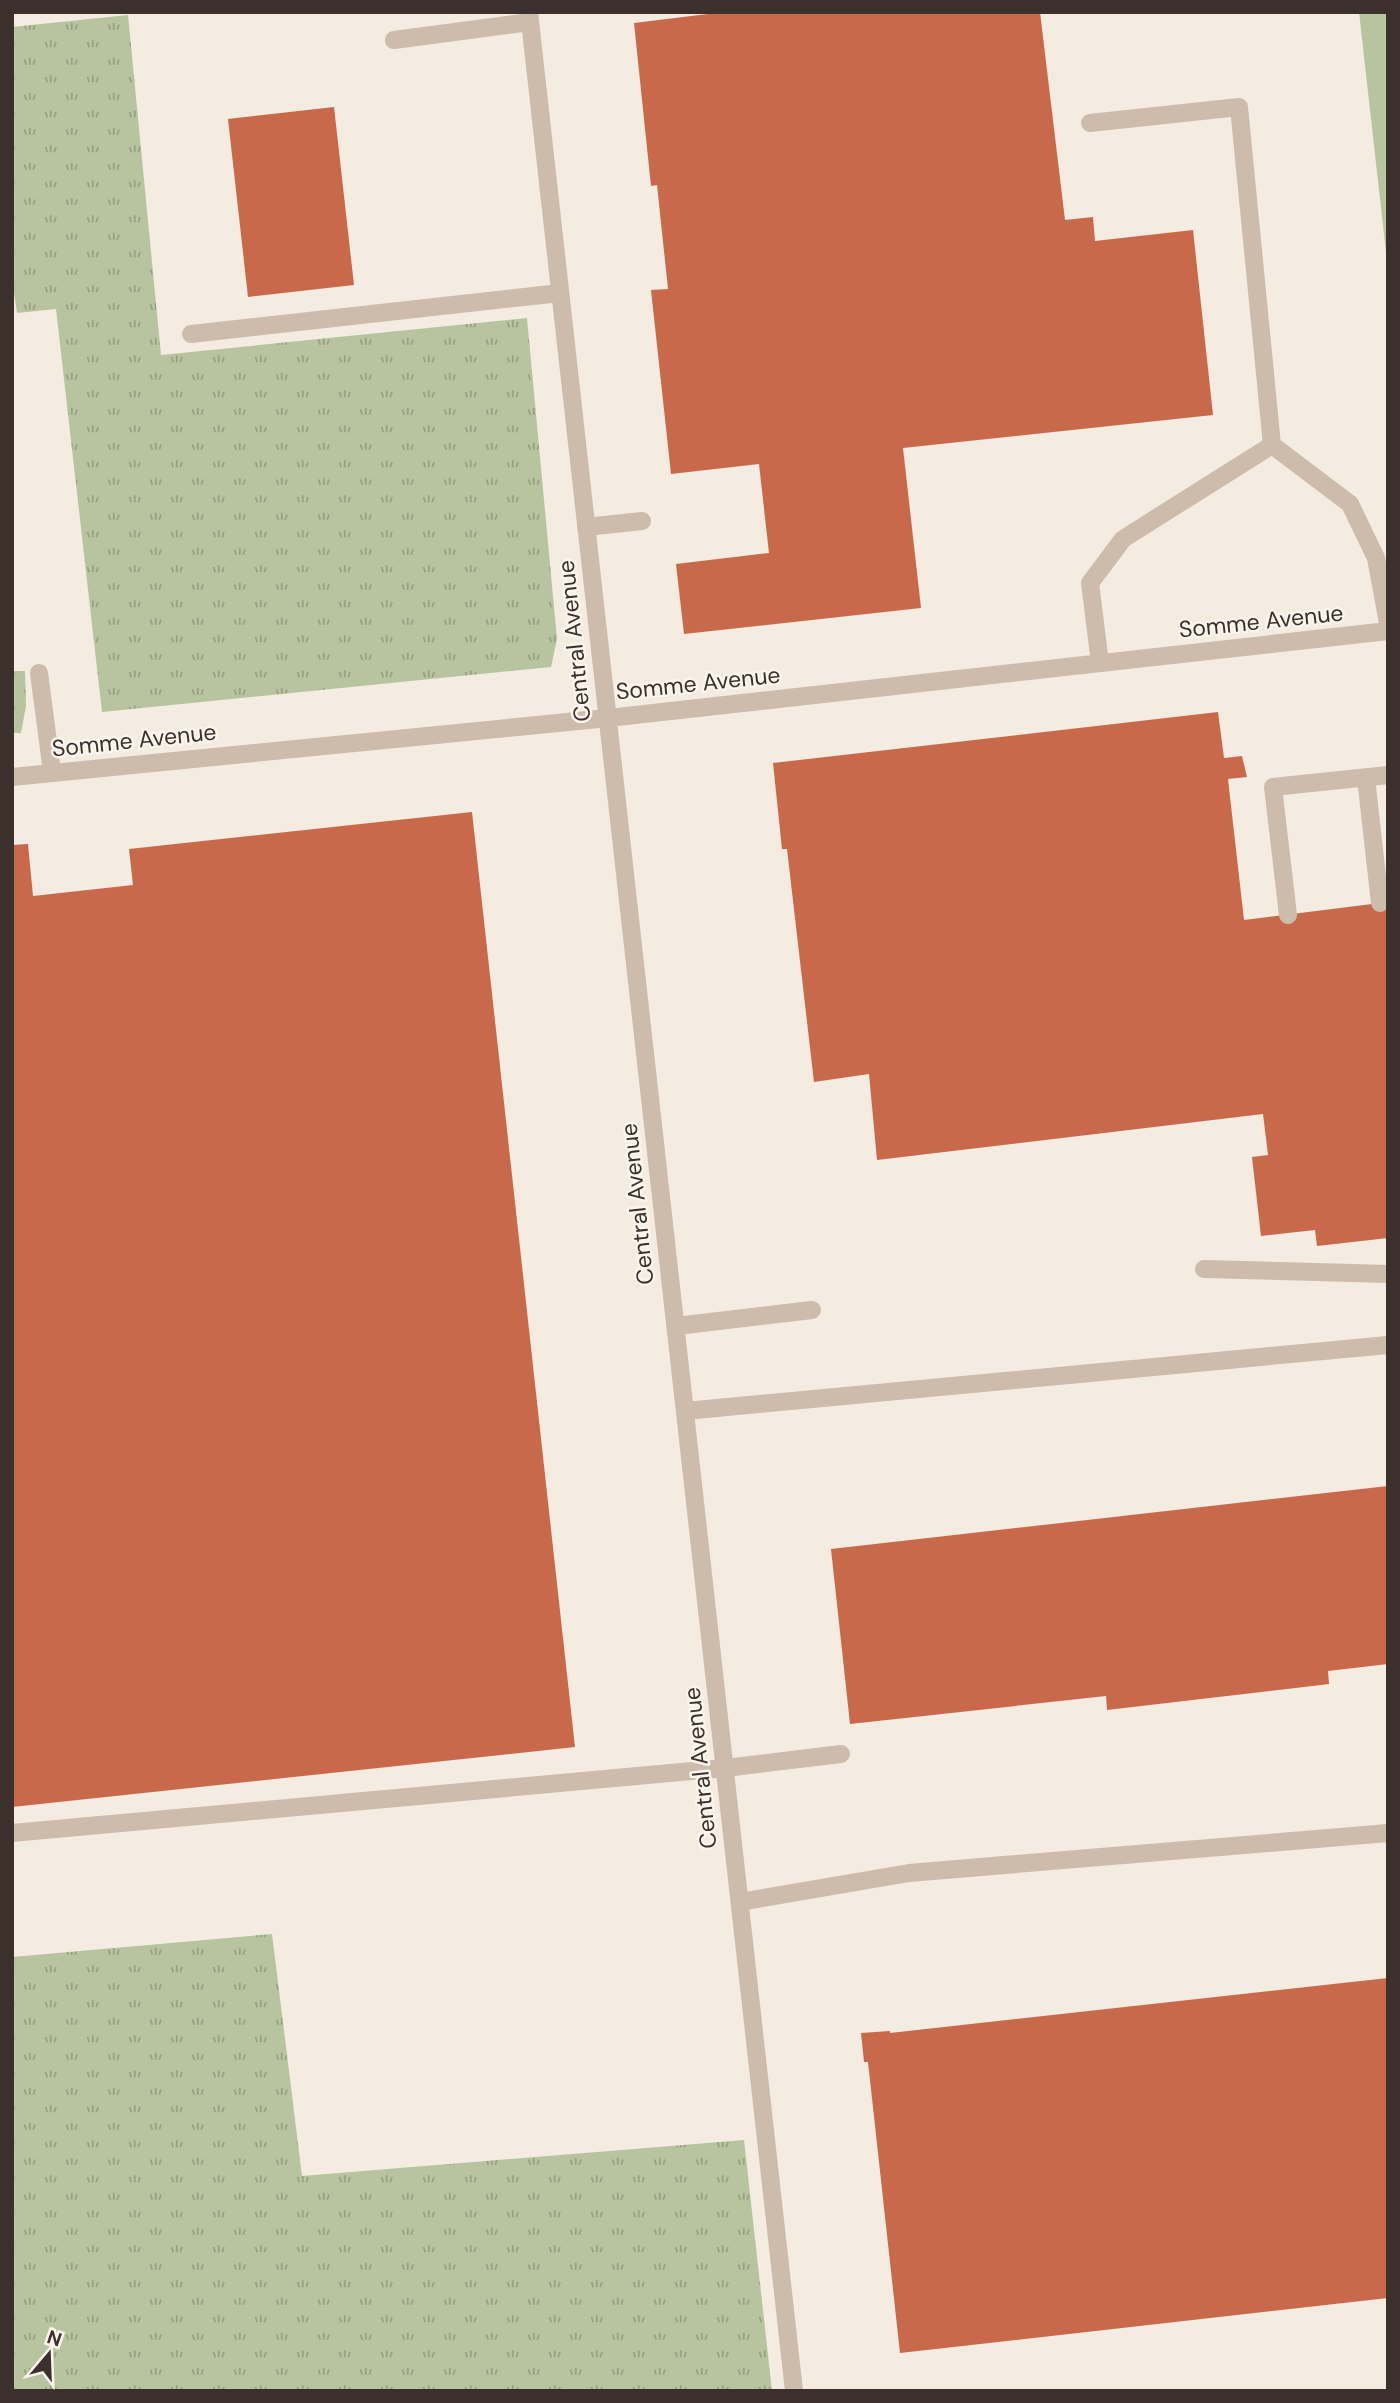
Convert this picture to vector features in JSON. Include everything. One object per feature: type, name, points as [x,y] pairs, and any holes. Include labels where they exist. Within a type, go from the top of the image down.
[{"type":"street","points":[[394,40],[529,17]]},
{"type":"street","name":"Central Avenue","points":[[529,17],[794,2391]]},
{"type":"street","points":[[1090,123],[1239,107],[1272,444],[1350,504],[1376,558],[1388,623]]},
{"type":"street","points":[[191,334],[560,293]]},
{"type":"street","points":[[1100,663],[1090,583],[1123,538],[1272,444]]},
{"type":"street","points":[[586,527],[642,521]]},
{"type":"street","name":"Somme Avenue","points":[[12,777],[608,718],[1388,631]]},
{"type":"street","points":[[39,673],[52,772]]},
{"type":"street","points":[[1288,915],[1273,787],[1388,775]]},
{"type":"street","points":[[1366,778],[1380,903]]},
{"type":"street","points":[[1204,1269],[1388,1274]]},
{"type":"street","points":[[676,1326],[812,1310]]},
{"type":"street","points":[[685,1410],[1388,1345]]},
{"type":"street","points":[[12,1833],[725,1768],[841,1754]]},
{"type":"street","points":[[740,1902],[909,1873],[1388,1833]]},
{"type":"green space","points":[[1359,12],[1388,12],[1388,270]]},
{"type":"green space","points":[[128,15],[161,355],[527,318],[557,639],[551,667],[102,712],[56,309],[17,313],[12,279],[12,27]]},
{"type":"green space","points":[[12,671],[25,671],[26,706],[21,733],[12,733]]},
{"type":"green space","points":[[272,1934],[302,2176],[744,2140],[772,2391],[12,2391],[12,1957]]},
{"type":"building","points":[[724,12],[1040,12],[1065,220],[1093,217],[1095,241],[1193,230],[1213,415],[903,448],[921,608],[684,634],[676,564],[769,553],[759,464],[671,474],[651,290],[668,289],[657,185],[651,186],[634,23]]},
{"type":"building","points":[[334,107],[354,285],[248,297],[228,119]]},
{"type":"building","points":[[1218,712],[1224,758],[1242,756],[1247,777],[1228,779],[1244,920],[1388,902],[1388,1238],[1317,1246],[1315,1230],[1261,1236],[1252,1157],[1268,1155],[1263,1114],[877,1160],[869,1074],[814,1082],[787,849],[782,849],[773,763]]},
{"type":"building","points":[[472,812],[575,1747],[12,1807],[12,845],[28,844],[33,896],[133,885],[129,849]]},
{"type":"building","points":[[1388,1486],[1388,1664],[1328,1671],[1329,1684],[1107,1710],[1106,1696],[850,1724],[831,1549]]},
{"type":"building","points":[[1388,1978],[1388,2298],[900,2353],[868,2062],[864,2062],[861,2033],[890,2033]]}]
